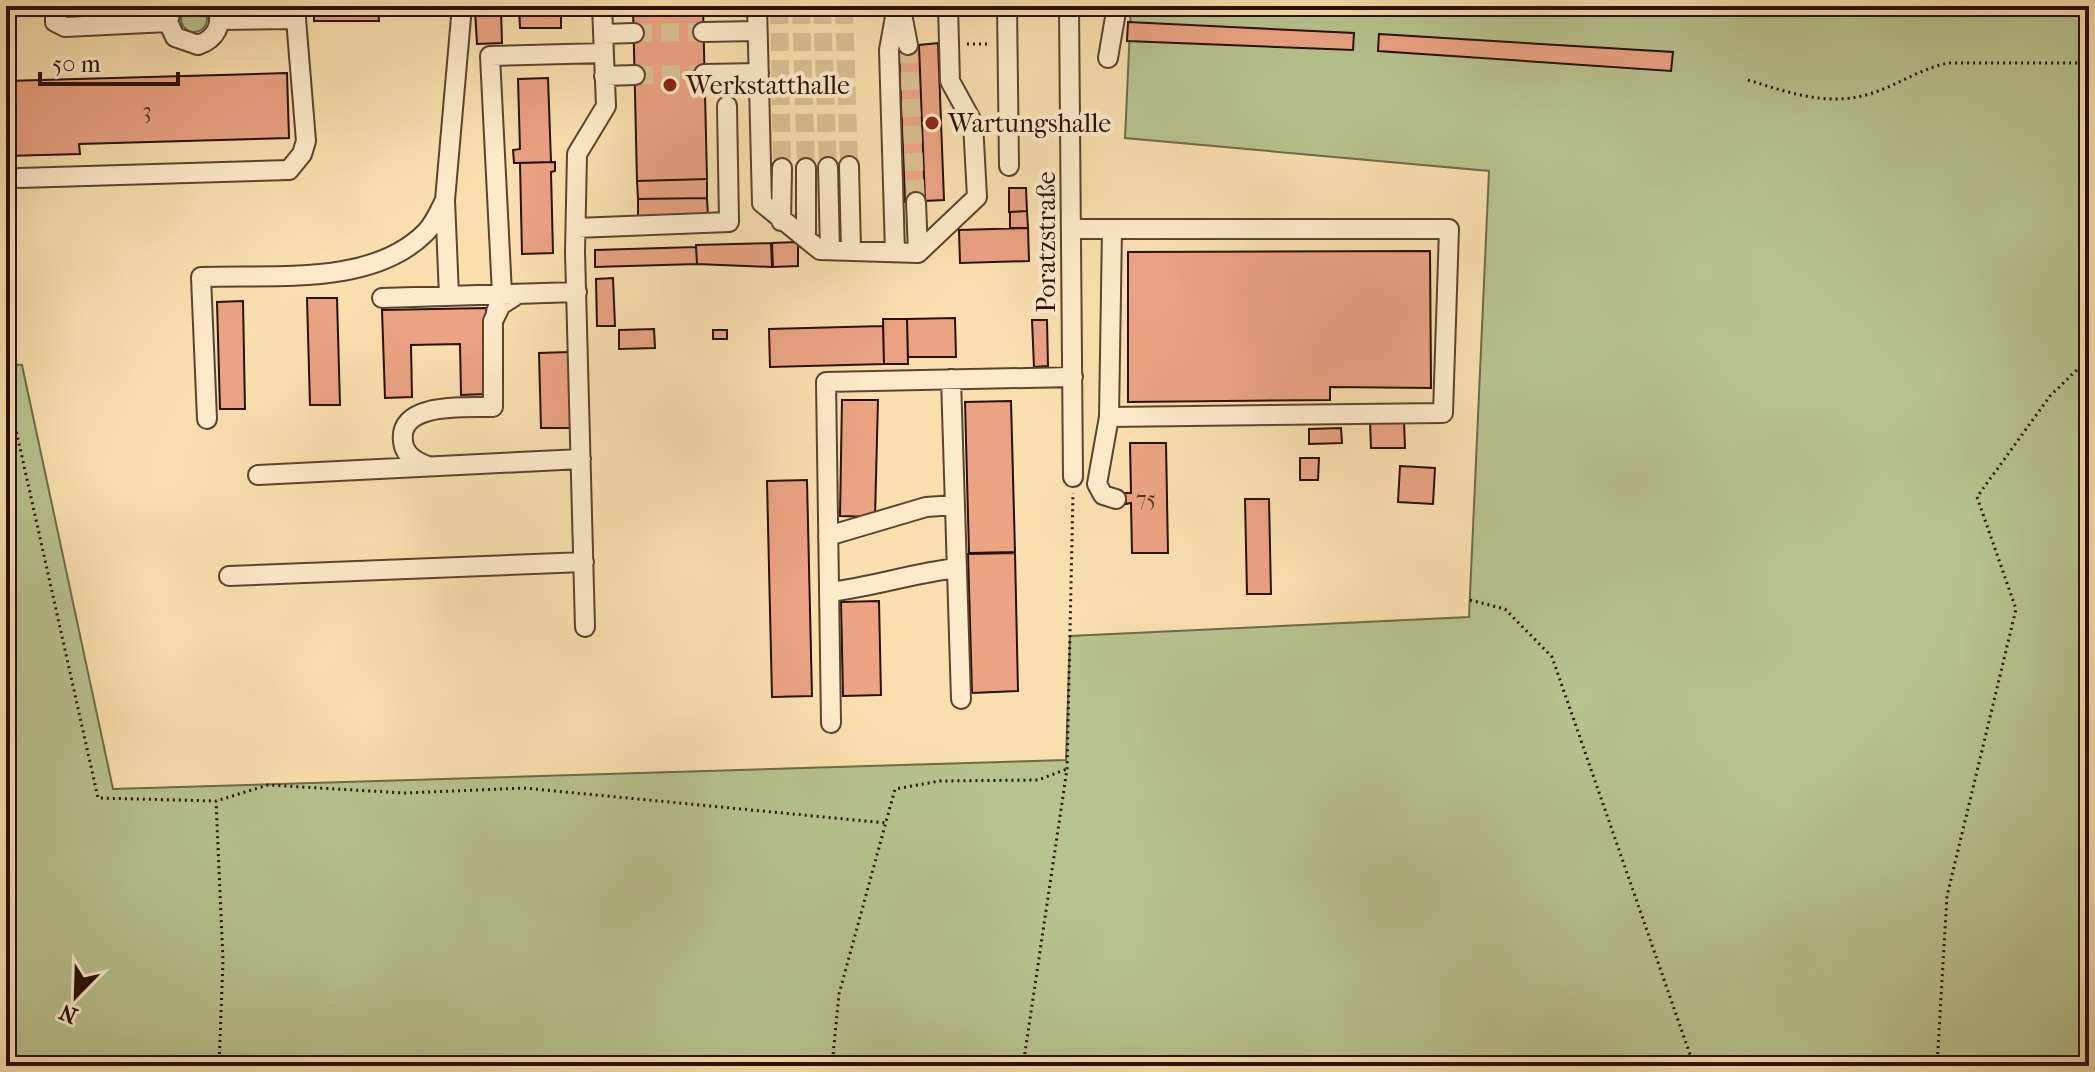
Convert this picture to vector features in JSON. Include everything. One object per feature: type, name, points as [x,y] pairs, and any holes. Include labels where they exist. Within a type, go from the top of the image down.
[{"type":"street","points":[[19,178],[289,170],[302,154],[306,141],[296,12],[218,13],[213,37],[198,45],[182,42],[170,14],[65,27],[55,22],[55,6]]},
{"type":"street","points":[[449,296],[445,200],[462,6]]},
{"type":"street","points":[[585,627],[577,154],[606,106],[602,6]]},
{"type":"street","points":[[757,6],[762,203],[820,250],[918,253],[977,197],[973,123],[950,81],[948,6]]},
{"type":"street","points":[[899,6],[908,45]]},
{"type":"street","points":[[895,252],[889,50],[899,6]]},
{"type":"street","points":[[1007,6],[1009,166]]},
{"type":"street","name":"Poratzstraße","points":[[1069,6],[1073,477]]},
{"type":"street","points":[[1108,58],[1117,6]]},
{"type":"street","points":[[703,32],[757,31]]},
{"type":"street","points":[[603,34],[634,33]]},
{"type":"street","points":[[428,466],[416,462],[402,440],[405,428],[414,416],[431,409],[493,407],[493,321],[505,300],[490,56],[604,53]]},
{"type":"street","points":[[704,74],[759,73]]},
{"type":"street","points":[[604,76],[635,75]]},
{"type":"street","points":[[576,228],[729,222],[727,106]]},
{"type":"street","points":[[849,166],[851,250]]},
{"type":"street","points":[[828,167],[830,250]]},
{"type":"street","points":[[781,221],[782,168]]},
{"type":"street","points":[[806,168],[806,239]]},
{"type":"street","points":[[207,419],[201,277],[353,271],[380,263],[427,231],[445,200]]},
{"type":"street","points":[[916,202],[918,253]]},
{"type":"street","points":[[1072,229],[1449,229],[1443,413],[1109,417]]},
{"type":"street","points":[[1112,229],[1109,417],[1097,484],[1103,495],[1116,499]]},
{"type":"street","points":[[382,298],[449,296],[505,300],[577,292]]},
{"type":"street","points":[[831,723],[826,382],[1073,377]]},
{"type":"street","points":[[951,379],[961,699]]},
{"type":"street","points":[[258,475],[581,459]]},
{"type":"street","points":[[828,536],[926,507],[955,505]]},
{"type":"street","points":[[229,576],[584,562]]},
{"type":"street","points":[[829,592],[863,588],[915,573],[957,568]]},
{"type":"path","points":[[949,44],[1008,43]]},
{"type":"path","points":[[1748,80],[1806,97],[1837,100],[1867,95],[1929,67],[1948,63],[2089,63]]},
{"type":"path","points":[[1937,1066],[1947,896],[2016,609],[1977,497],[2050,396],[2089,358]]},
{"type":"path","points":[[6,385],[98,798],[216,801],[268,785],[404,793],[524,788],[886,823]]},
{"type":"path","points":[[1023,1066],[1067,769],[1073,477]]},
{"type":"path","points":[[1470,600],[1505,609],[1552,657],[1694,1066]]},
{"type":"path","points":[[832,1066],[839,994],[895,789],[940,781],[1038,780],[1067,769]]},
{"type":"path","points":[[216,801],[223,961],[219,1066]]},
{"type":"green space","points":[[194,6],[203,10],[207,19],[203,28],[194,32],[185,28],[181,19],[185,10]]},
{"type":"green space","points":[[1131,6],[2089,6],[2089,1066],[31,1066],[6,1052],[6,364],[22,365],[113,789],[1066,760],[1070,636],[1469,617],[1489,171],[1125,138]]},
{"type":"building","points":[[314,6],[378,6],[379,21],[314,21]]},
{"type":"building","points":[[519,6],[561,6],[561,28],[520,28]]},
{"type":"building","name":"Werkstatthalle","points":[[633,6],[703,6],[707,179],[637,181]]},
{"type":"building","points":[[501,9],[502,43],[477,44],[475,10]]},
{"type":"building","points":[[1128,22],[1354,33],[1353,50],[1127,41]]},
{"type":"building","points":[[1379,34],[1673,52],[1671,71],[1378,51]]},
{"type":"building","name":"Wartungshalle","points":[[938,43],[944,200],[925,201],[919,45]]},
{"type":"building","name":"Wartungshalle","points":[[919,45],[925,201],[905,202],[899,46]]},
{"type":"building","points":[[287,73],[289,138],[79,144],[80,154],[6,156],[6,81]]},
{"type":"building","points":[[548,78],[551,162],[514,163],[513,150],[520,149],[518,79]]},
{"type":"building","points":[[555,162],[555,171],[551,172],[553,253],[522,254],[520,163]]},
{"type":"building","points":[[707,179],[707,198],[638,199],[637,181]]},
{"type":"building","points":[[1009,188],[1026,188],[1027,211],[1009,212]]},
{"type":"building","points":[[707,198],[708,216],[638,217],[638,199]]},
{"type":"building","points":[[1027,211],[1028,228],[1010,228],[1010,212]]},
{"type":"building","points":[[1028,228],[1029,261],[960,263],[959,230]]},
{"type":"building","points":[[798,242],[798,266],[773,267],[772,243]]},
{"type":"building","points":[[771,243],[772,267],[697,264],[696,245]]},
{"type":"building","points":[[696,247],[697,264],[595,267],[595,250]]},
{"type":"building","points":[[1430,251],[1431,388],[1330,387],[1330,400],[1128,402],[1128,252]]},
{"type":"building","points":[[613,278],[615,326],[597,326],[596,279]]},
{"type":"building","points":[[307,298],[337,298],[340,405],[310,405]]},
{"type":"building","points":[[243,301],[245,409],[220,409],[217,302]]},
{"type":"building","points":[[486,308],[488,394],[461,395],[460,344],[411,345],[412,397],[385,398],[382,310]]},
{"type":"building","points":[[955,318],[956,357],[908,357],[907,319]]},
{"type":"building","points":[[883,319],[907,319],[908,364],[884,364]]},
{"type":"building","points":[[1032,320],[1047,320],[1048,366],[1034,367]]},
{"type":"building","points":[[883,326],[884,364],[770,367],[769,329]]},
{"type":"building","points":[[654,329],[655,348],[619,349],[619,330]]},
{"type":"building","points":[[713,330],[727,330],[727,339],[713,339]]},
{"type":"building","points":[[569,352],[571,428],[541,428],[539,353]]},
{"type":"building","points":[[842,400],[878,400],[875,517],[840,516]]},
{"type":"building","points":[[1011,401],[1015,552],[969,553],[965,402]]},
{"type":"building","points":[[1370,421],[1404,421],[1405,448],[1371,448]]},
{"type":"building","points":[[1341,428],[1342,443],[1309,444],[1309,429]]},
{"type":"building","points":[[1130,443],[1166,443],[1168,553],[1132,553],[1131,503],[1126,504],[1125,493],[1131,493]]},
{"type":"building","points":[[1300,458],[1319,458],[1318,480],[1300,480]]},
{"type":"building","points":[[1400,466],[1435,468],[1433,504],[1398,502]]},
{"type":"building","points":[[807,480],[812,696],[772,697],[767,481]]},
{"type":"building","points":[[1245,499],[1269,499],[1271,594],[1247,594]]},
{"type":"building","points":[[1015,553],[1018,691],[972,693],[968,554]]},
{"type":"building","points":[[879,601],[881,695],[843,696],[841,602]]},
{"type":"tunnel","points":[[779,6],[782,168]]},
{"type":"tunnel","points":[[801,6],[806,168]]},
{"type":"tunnel","points":[[822,6],[828,167]]},
{"type":"tunnel","points":[[844,6],[849,166]]},
{"type":"tunnel","points":[[634,33],[703,32]]},
{"type":"tunnel","points":[[908,45],[916,202]]},
{"type":"tunnel","points":[[635,75],[704,74]]},
{"type":"place","name":"Werkstatthalle","points":[[670,85]]},
{"type":"place","name":"Wartungshalle","points":[[932,123]]}]
